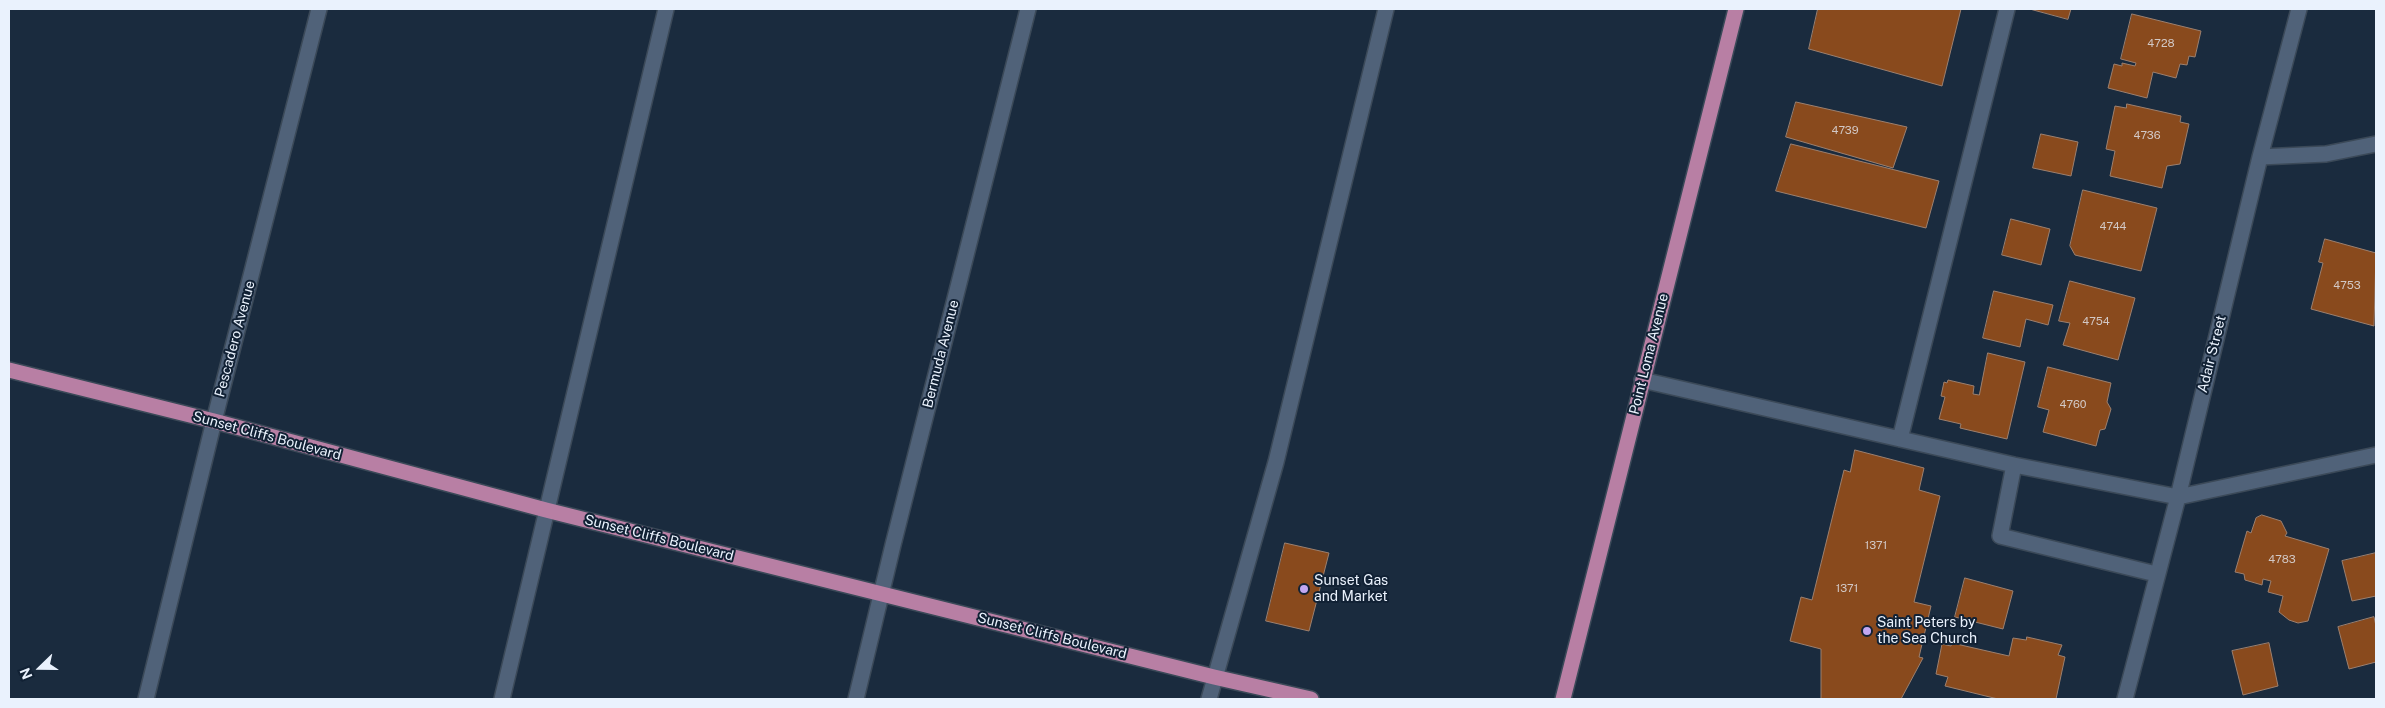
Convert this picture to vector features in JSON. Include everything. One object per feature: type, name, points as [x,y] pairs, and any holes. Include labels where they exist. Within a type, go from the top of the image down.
[{"type":"main road","name":"Point Loma Avenue","points":[[1563,699],[1736,9]]},
{"type":"main road","name":"Sunset Cliffs Boulevard","points":[[9,370],[214,421],[546,510],[1303,698]]},
{"type":"street","name":"Pescadero Avenue","points":[[146,699],[214,421],[319,9]]},
{"type":"street","points":[[502,699],[533,576],[546,510],[666,9]]},
{"type":"street","name":"Bermuda Avenue","points":[[856,699],[1028,9]]},
{"type":"street","points":[[1209,699],[1276,462],[1386,9]]},
{"type":"street","points":[[1900,439],[2007,9]]},
{"type":"street","name":"Adair Street","points":[[2125,699],[2156,574],[2178,497],[2260,157],[2299,9]]},
{"type":"street","points":[[2260,157],[2326,154],[2376,144]]},
{"type":"street","points":[[1642,380],[2014,465],[2178,497],[2376,455]]},
{"type":"street","points":[[2014,465],[2000,536],[2156,574]]},
{"type":"building","points":[[1818,9],[1961,9],[1942,86],[1809,49]]},
{"type":"building","points":[[2030,9],[2071,9],[2068,19]]},
{"type":"building","points":[[2132,14],[2201,31],[2195,57],[2189,56],[2187,65],[2180,64],[2176,78],[2153,72],[2147,98],[2108,88],[2114,64],[2122,66],[2122,63],[2135,66],[2136,63],[2121,59]]},
{"type":"building","points":[[1796,102],[1907,127],[1893,168],[1786,137]]},
{"type":"building","points":[[2127,104],[2181,116],[2180,122],[2189,124],[2180,164],[2167,166],[2162,188],[2110,176],[2115,151],[2106,149],[2115,106],[2126,108]]},
{"type":"building","points":[[2041,134],[2078,142],[2071,176],[2033,168]]},
{"type":"building","points":[[1791,144],[1939,181],[1926,228],[1776,191]]},
{"type":"building","points":[[2083,190],[2157,208],[2141,271],[2075,255],[2070,246]]},
{"type":"building","points":[[2011,219],[2050,229],[2041,265],[2002,255]]},
{"type":"building","points":[[2325,239],[2376,253],[2374,326],[2311,309],[2323,263],[2319,262]]},
{"type":"building","points":[[2070,281],[2135,298],[2118,360],[2063,345],[2070,323],[2059,321]]},
{"type":"building","points":[[1994,291],[2053,305],[2048,325],[2026,319],[2020,347],[1983,338]]},
{"type":"building","points":[[1988,353],[2025,362],[2007,439],[1960,428],[1961,424],[1939,419],[1945,397],[1941,396],[1944,382],[1947,383],[1948,380],[1974,386],[1973,394],[1979,395]]},
{"type":"building","points":[[2048,367],[2111,383],[2107,402],[2111,409],[2105,429],[2100,430],[2096,446],[2043,432],[2049,410],[2038,407]]},
{"type":"building","points":[[1855,450],[1924,468],[1919,490],[1940,496],[1914,602],[1931,606],[1919,657],[1923,658],[1901,699],[1821,699],[1821,649],[1790,641],[1801,597],[1812,600],[1844,470],[1850,472]]},
{"type":"building","points":[[2262,515],[2281,521],[2287,533],[2285,536],[2329,549],[2308,621],[2298,623],[2289,620],[2279,612],[2283,596],[2268,592],[2271,581],[2263,579],[2262,585],[2245,580],[2244,574],[2235,572],[2247,531],[2251,533],[2256,518]]},
{"type":"building","points":[[1285,543],[1329,553],[1309,631],[1266,621]]},
{"type":"building","points":[[2376,553],[2376,596],[2352,601],[2342,561]]},
{"type":"building","points":[[1965,578],[2013,591],[2003,629],[1955,617]]},
{"type":"building","points":[[2374,617],[2376,626],[2376,662],[2349,669],[2338,627]]},
{"type":"building","points":[[2027,637],[2062,645],[2058,655],[2065,657],[2056,699],[1998,699],[1945,686],[1948,677],[1936,674],[1942,644],[1951,646],[1952,643],[2009,656],[2013,638],[2026,640]]},
{"type":"building","points":[[2269,643],[2278,686],[2243,695],[2232,651]]},
{"type":"place","name":"Sunset Gas and Market","points":[[1304,589]]},
{"type":"place","name":"Saint Peters by the Sea Church","points":[[1867,631]]}]
